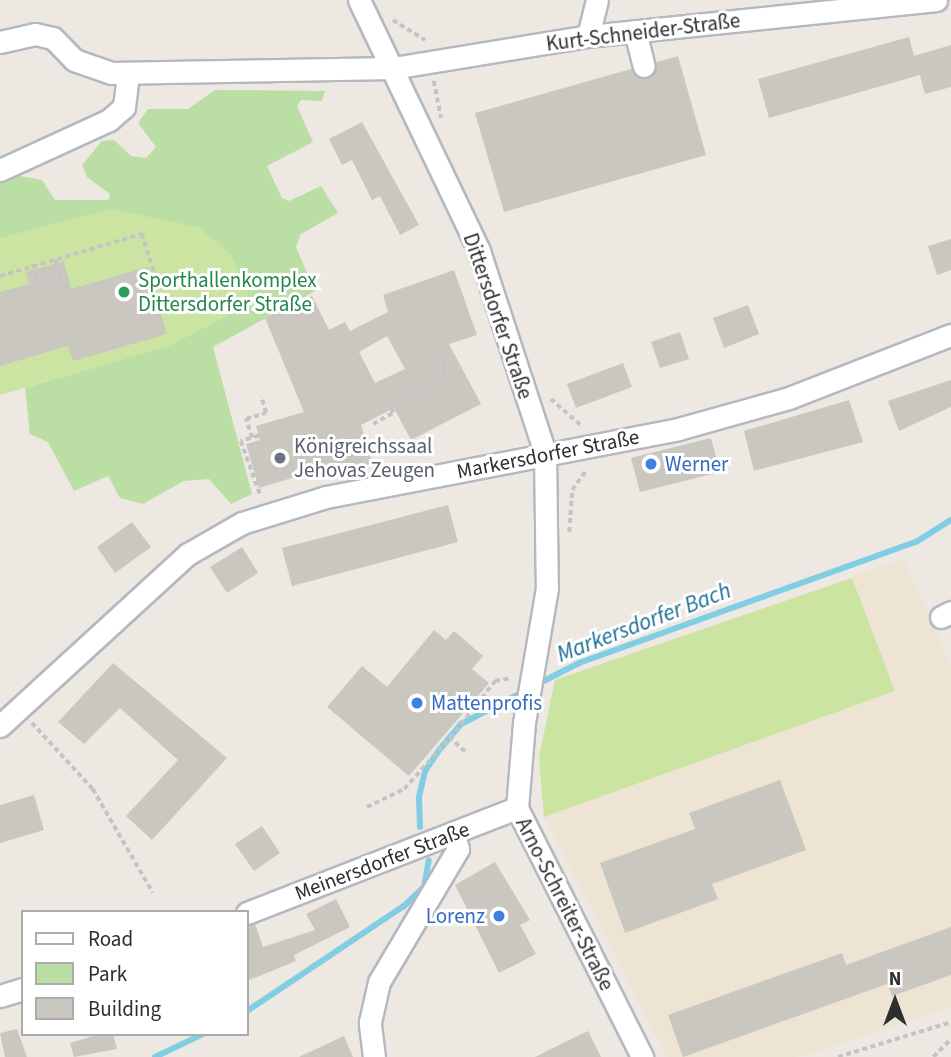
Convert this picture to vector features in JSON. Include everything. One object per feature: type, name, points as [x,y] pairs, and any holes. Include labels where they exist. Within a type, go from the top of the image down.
[{"type":"street","name":"Dittersdorfer Straße","points":[[359,0],[479,251],[545,453]]},
{"type":"street","points":[[588,36],[597,0]]},
{"type":"street","name":"Kurt-Schneider-Straße","points":[[393,68],[588,36],[936,0]]},
{"type":"street","points":[[635,31],[644,66]]},
{"type":"street","points":[[0,43],[35,34],[52,38],[74,60],[128,74],[393,68]]},
{"type":"street","points":[[0,170],[109,120],[124,107],[128,74]]},
{"type":"street","name":"Markersdorfer Straße","points":[[0,726],[188,554],[242,523],[326,497],[678,429],[789,398],[951,335]]},
{"type":"street","name":"Arno-Schreiter-Straße","points":[[545,453],[547,588],[527,704],[517,808],[642,1057]]},
{"type":"street","name":"Meinersdorfer Straße","points":[[248,913],[517,808]]},
{"type":"street","points":[[374,1057],[370,1022],[379,982],[458,849],[453,833]]},
{"type":"street","points":[[0,996],[21,990]]},
{"type":"path","points":[[0,276],[33,264],[142,234],[156,278],[151,278]]},
{"type":"path","points":[[55,259],[65,291]]},
{"type":"path","points":[[33,264],[38,282]]},
{"type":"path","points":[[373,424],[393,413],[389,404],[444,376],[443,359]]},
{"type":"path","points":[[252,438],[246,419],[266,413],[261,397]]},
{"type":"path","points":[[259,436],[242,441],[262,499]]},
{"type":"path","points":[[367,807],[404,789],[450,738],[495,681],[533,675]]},
{"type":"path","points":[[19,708],[93,789],[153,893]]},
{"type":"path","points":[[450,738],[465,752]]},
{"type":"path","points":[[838,1057],[951,1022]]},
{"type":"path","points":[[933,1057],[951,1039]]},
{"type":"shaded area","points":[[904,559],[951,666],[951,1008],[797,1057],[667,1057],[544,817],[539,757],[555,680]]},
{"type":"green space","points":[[215,90],[325,91],[322,101],[301,100],[297,106],[313,142],[267,166],[282,198],[289,201],[321,186],[338,213],[301,234],[296,247],[315,291],[213,347],[252,494],[231,504],[209,479],[184,481],[143,504],[120,498],[108,476],[74,491],[48,442],[30,434],[25,388],[170,345],[0,254],[0,181],[15,175],[42,180],[55,200],[109,200],[110,194],[87,177],[82,165],[102,141],[114,140],[131,156],[146,158],[156,147],[138,123],[148,109],[188,109]]},
{"type":"green space","name":"Sporthallenkomplex Dittersdorfer Straße","points":[[111,209],[198,227],[231,254],[252,303],[171,345],[0,395],[0,238]]},
{"type":"green space","points":[[852,578],[895,691],[544,817],[539,757],[555,680]]},
{"type":"building","points":[[909,37],[914,56],[951,45],[951,87],[925,94],[920,75],[769,118],[758,79]]},
{"type":"building","points":[[678,56],[706,155],[504,212],[475,113],[631,69],[648,78],[657,62]]},
{"type":"building","points":[[362,122],[419,225],[400,235],[380,196],[372,200],[352,160],[342,165],[329,139]]},
{"type":"building","points":[[951,239],[951,270],[937,275],[928,246]]},
{"type":"building","points":[[64,261],[71,289],[148,267],[167,334],[73,361],[68,346],[0,366],[0,292],[29,284],[26,272]]},
{"type":"building","points":[[454,270],[477,335],[449,344],[481,404],[411,440],[394,408],[361,425],[372,463],[343,474],[340,463],[259,488],[246,444],[260,440],[256,426],[304,412],[265,318],[312,296],[329,330],[345,322],[350,331],[388,312],[383,295]],"holes":[[[387,336],[405,369],[375,383],[359,352]]]},
{"type":"building","points":[[748,305],[759,334],[724,348],[713,318]]},
{"type":"building","points":[[680,332],[689,359],[660,368],[651,342]]},
{"type":"building","points":[[623,363],[632,387],[576,408],[567,384]]},
{"type":"building","points":[[951,380],[951,407],[899,431],[888,401]]},
{"type":"building","points":[[849,400],[863,442],[754,471],[744,431]]},
{"type":"building","points":[[711,438],[720,472],[640,492],[631,458]]},
{"type":"building","points":[[448,505],[458,542],[292,586],[282,548]]},
{"type":"building","points":[[132,522],[151,547],[115,573],[97,547]]},
{"type":"building","points":[[242,547],[258,573],[227,593],[210,567]]},
{"type":"building","points":[[434,630],[446,640],[454,631],[483,656],[472,669],[489,683],[409,776],[327,707],[362,666],[387,687]]},
{"type":"building","points":[[113,663],[227,758],[152,840],[126,816],[178,760],[120,708],[84,744],[58,722]]},
{"type":"building","points":[[780,780],[806,850],[712,884],[718,899],[625,933],[600,863],[695,829],[689,813]]},
{"type":"building","points":[[34,795],[44,830],[0,843],[0,805]]},
{"type":"building","points":[[262,826],[280,853],[254,871],[235,844]]},
{"type":"building","points":[[495,862],[530,920],[520,925],[536,954],[499,973],[455,885]]},
{"type":"building","points":[[336,899],[350,927],[294,955],[296,961],[248,981],[248,926],[255,924],[263,947],[315,930],[306,914]]},
{"type":"building","points":[[951,927],[951,975],[892,996],[887,984],[683,1057],[668,1015],[842,953],[846,965]]},
{"type":"building","points":[[17,1029],[27,1057],[5,1057],[0,1033]]},
{"type":"building","points":[[588,1031],[601,1057],[535,1057],[567,1041]]},
{"type":"building","points":[[93,1036],[114,1036],[117,1049],[74,1057],[70,1043]]},
{"type":"building","points":[[344,1036],[353,1057],[299,1057]]},
{"type":"waterway","name":"Markersdorfer Bach","points":[[534,686],[579,663],[916,542],[951,520]]},
{"type":"waterway","name":"Markersdorfer Bach","points":[[420,827],[419,797],[425,771],[440,749],[461,724],[525,691]]},
{"type":"waterway","name":"Markersdorfer Bach","points":[[248,1010],[404,906],[424,887],[429,860]]},
{"type":"waterway","name":"Markersdorfer Bach","points":[[155,1057],[199,1036]]},
{"type":"place","name":"Sporthallenkomplex Dittersdorfer Straße","points":[[124,292]]},
{"type":"place","name":"Königreichssaal Jehovas Zeugen","points":[[280,458]]},
{"type":"place","name":"Werner","points":[[651,464]]},
{"type":"place","name":"Mattenprofis","points":[[417,703]]},
{"type":"place","name":"Lorenz","points":[[499,916]]}]
